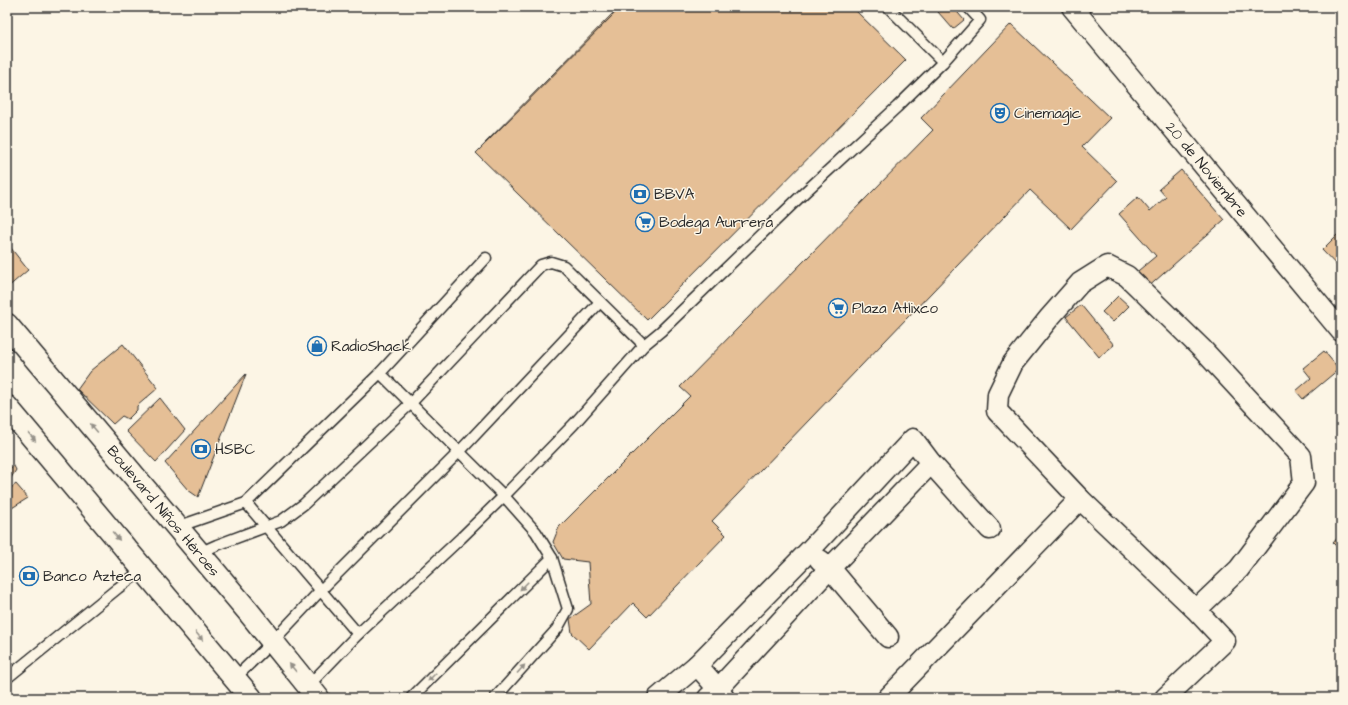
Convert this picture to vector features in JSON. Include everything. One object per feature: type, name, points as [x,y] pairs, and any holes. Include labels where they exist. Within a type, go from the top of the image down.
[{"type":"main road","name":"Boulevard Niños Héroes","points":[[7,325],[247,610],[313,692]]},
{"type":"main road","points":[[7,407],[251,698]]},
{"type":"street","name":"20 de Noviembre","points":[[1072,7],[1338,320]]},
{"type":"street","points":[[1165,698],[1225,641],[1196,610],[1080,499],[997,411],[998,394],[1013,363],[1080,283],[1107,266],[1127,276],[1197,345],[1301,456],[1304,484],[1239,569],[1196,610]]},
{"type":"street","points":[[658,698],[696,665],[809,551],[913,439],[931,463],[990,529]]},
{"type":"street","points":[[696,665],[717,695],[830,568],[931,463]]},
{"type":"street","points":[[888,698],[1080,499]]},
{"type":"street","points":[[809,551],[830,568],[888,637]]},
{"type":"lane","points":[[888,7],[943,62]]},
{"type":"lane","points":[[313,692],[358,634],[504,496],[574,424],[644,345],[661,331],[943,62],[980,20],[968,7]]},
{"type":"lane","points":[[177,527],[246,503],[380,373],[486,258]]},
{"type":"lane","points":[[199,553],[217,545],[267,528],[281,521],[304,504],[410,404],[541,265],[551,262],[564,266],[644,345]]},
{"type":"lane","points":[[235,678],[272,642],[320,590],[459,452],[600,302]]},
{"type":"lane","points":[[380,373],[504,496],[536,532],[552,558],[568,610],[557,629],[495,698]]},
{"type":"lane","points":[[246,503],[358,634]]},
{"type":"lane","points":[[411,698],[552,558]]},
{"type":"lane","points":[[7,678],[118,588],[144,569]]},
{"type":"building","name":"Bodega Aurrera","points":[[619,7],[852,7],[899,55],[643,300],[485,143]]},
{"type":"building","name":"Bodega Aurrera","points":[[621,7],[852,7],[906,60],[647,320],[476,153]]},
{"type":"building","points":[[943,7],[953,7],[964,20],[953,29],[938,12]]},
{"type":"building","name":"Plaza Atlixco","points":[[1011,24],[1110,118],[1082,147],[1117,181],[1071,229],[1030,190],[712,521],[726,535],[647,617],[633,603],[589,649],[572,633],[570,619],[591,604],[588,562],[563,559],[553,542],[559,527],[690,396],[680,387],[933,130],[921,118]]},
{"type":"building","points":[[1181,170],[1224,220],[1146,289],[1133,275],[1156,256],[1119,214],[1138,197],[1150,211],[1166,197],[1159,189]]},
{"type":"building","points":[[1341,231],[1341,270],[1322,250]]},
{"type":"building","points":[[7,243],[28,270],[7,288]]},
{"type":"building","points":[[1118,296],[1129,306],[1113,322],[1102,312]]},
{"type":"building","points":[[1081,305],[1114,345],[1099,357],[1066,317]]},
{"type":"building","points":[[123,344],[158,388],[137,406],[137,410],[128,419],[122,416],[113,424],[77,389],[90,371]]},
{"type":"building","points":[[1324,351],[1339,369],[1303,399],[1296,391],[1311,378],[1303,368]]},
{"type":"building","points":[[246,374],[198,497],[188,490],[165,463]]},
{"type":"building","points":[[160,398],[185,430],[156,462],[126,431]]},
{"type":"building","points":[[14,466],[16,470],[9,481],[7,479],[7,468],[8,469]]},
{"type":"building","points":[[16,484],[28,498],[7,511],[7,491]]},
{"type":"building","points":[[1341,534],[1341,551],[1333,543]]},
{"type":"place","name":"Cinemagic","points":[[1000,113]]},
{"type":"place","name":"BBVA","points":[[640,194]]},
{"type":"place","name":"Bodega Aurrera","points":[[645,222]]},
{"type":"place","name":"Plaza Atlixco","points":[[838,308]]},
{"type":"place","name":"RadioShack","points":[[317,346]]},
{"type":"place","name":"HSBC","points":[[201,449]]},
{"type":"place","name":"Banco Azteca","points":[[29,576]]}]
